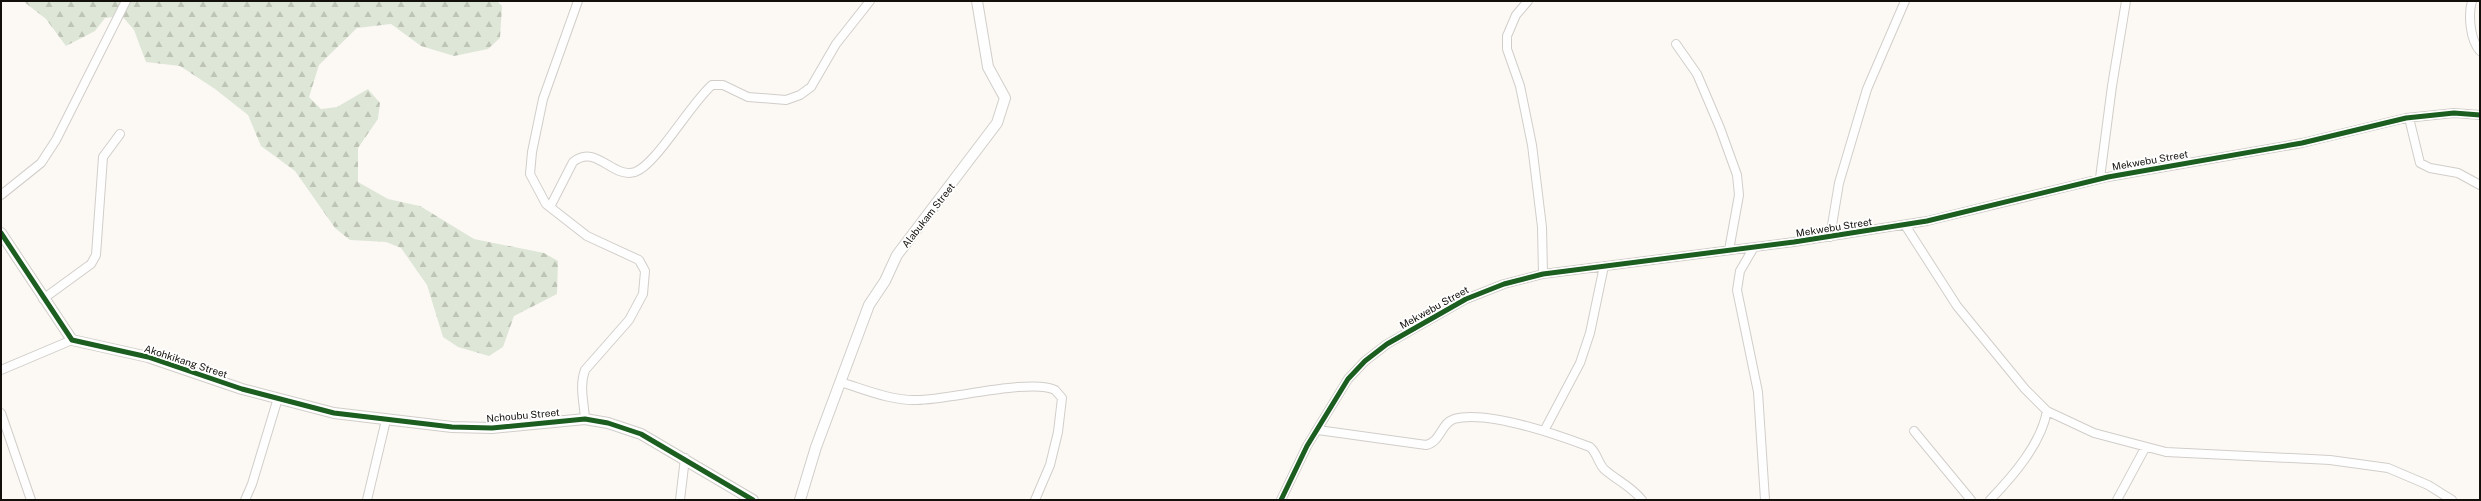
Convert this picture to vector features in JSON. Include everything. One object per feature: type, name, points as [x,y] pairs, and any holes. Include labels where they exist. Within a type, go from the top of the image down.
[{"type":"street","points":[[1,195],[41,163],[52,145],[126,1]]},
{"type":"street","points":[[578,1],[543,99],[532,152],[530,174],[537,189],[550,206],[587,236],[639,260],[645,271],[643,294],[629,320],[585,370],[581,379],[585,419]]},
{"type":"street","points":[[550,206],[573,162],[578,158],[590,156],[625,173],[633,172],[648,165],[692,105],[712,85],[723,86],[748,97],[786,100],[800,95],[811,87],[836,44],[870,1]]},
{"type":"street","name":"Alabukam Street","points":[[800,500],[840,382],[869,305],[885,282],[897,255],[997,123],[1005,98],[988,67],[978,1]]},
{"type":"street","points":[[1528,1],[1516,15],[1507,36],[1507,49],[1520,86],[1532,145],[1542,228],[1543,274]]},
{"type":"street","points":[[1830,237],[1839,183],[1867,89],[1905,1]]},
{"type":"street","points":[[2100,178],[2112,86],[2126,1]]},
{"type":"street","points":[[2472,1],[2469,11],[2475,45],[2480,50]]},
{"type":"street","points":[[1676,44],[1697,74],[1720,128],[1737,175],[1739,195],[1729,250]]},
{"type":"street","name":"Mekwebu Street","points":[[1281,500],[1318,430],[1348,379],[1364,361],[1387,344],[1466,299],[1504,284],[1543,274],[1830,237],[1905,225],[2100,178],[2302,143],[2409,118],[2454,113],[2480,115]]},
{"type":"street","points":[[2409,118],[2420,163],[2430,168],[2458,172],[2480,185]]},
{"type":"street","points":[[43,299],[90,264],[96,255],[104,157],[120,134]]},
{"type":"street","points":[[1905,225],[1957,306],[2025,389],[2047,411],[2094,433],[2145,448],[2166,452],[2330,460],[2388,468],[2428,485],[2452,500]]},
{"type":"street","points":[[1,233],[43,299],[72,340],[1,370]]},
{"type":"street","points":[[1754,247],[1740,271],[1737,290],[1758,392],[1765,500]]},
{"type":"street","points":[[1544,431],[1580,363],[1590,333],[1604,266]]},
{"type":"street","name":"Akohkikang Street","points":[[72,340],[148,358],[278,398]]},
{"type":"street","points":[[840,382],[884,395],[914,400],[1032,387],[1055,390],[1062,398],[1058,432],[1050,464],[1035,500]]},
{"type":"street","points":[[246,500],[278,398]]},
{"type":"street","name":"Nchoubu Street","points":[[278,398],[334,413],[452,427],[492,428],[585,419],[608,423],[634,431],[685,458],[753,500]]},
{"type":"street","points":[[1990,500],[2021,462],[2044,427],[2047,411]]},
{"type":"street","points":[[1,413],[31,500]]},
{"type":"street","points":[[1318,430],[1426,445],[1435,440],[1446,425],[1453,420],[1460,418],[1500,420],[1544,431],[1590,447],[1596,452],[1604,469],[1634,490],[1642,500]]},
{"type":"street","points":[[367,500],[386,420]]},
{"type":"street","points":[[1914,431],[1971,500]]},
{"type":"street","points":[[2117,500],[2145,448]]},
{"type":"street","points":[[680,500],[685,458]]},
{"type":"green space","points":[[23,1],[497,1],[502,6],[500,38],[488,49],[454,56],[421,46],[391,24],[357,28],[319,65],[309,97],[321,109],[337,107],[368,89],[380,103],[378,119],[358,148],[358,182],[388,199],[420,206],[474,239],[544,253],[558,261],[557,294],[514,316],[503,347],[489,356],[458,347],[443,337],[427,285],[401,248],[386,242],[350,240],[335,228],[295,171],[261,146],[248,115],[215,89],[180,66],[146,62],[134,30],[122,16],[105,18],[95,31],[66,46],[46,19]]},
{"type":"cycle path","points":[[1281,500],[1307,446],[1348,379],[1365,361],[1387,344],[1466,299],[1504,284],[1543,274],[1794,242],[1927,221],[2108,177],[2302,143],[2406,118],[2454,113],[2480,115]]},
{"type":"cycle path","points":[[1,233],[72,340],[148,357],[242,389],[334,413],[452,427],[492,428],[585,419],[608,423],[641,434],[753,500]]}]
